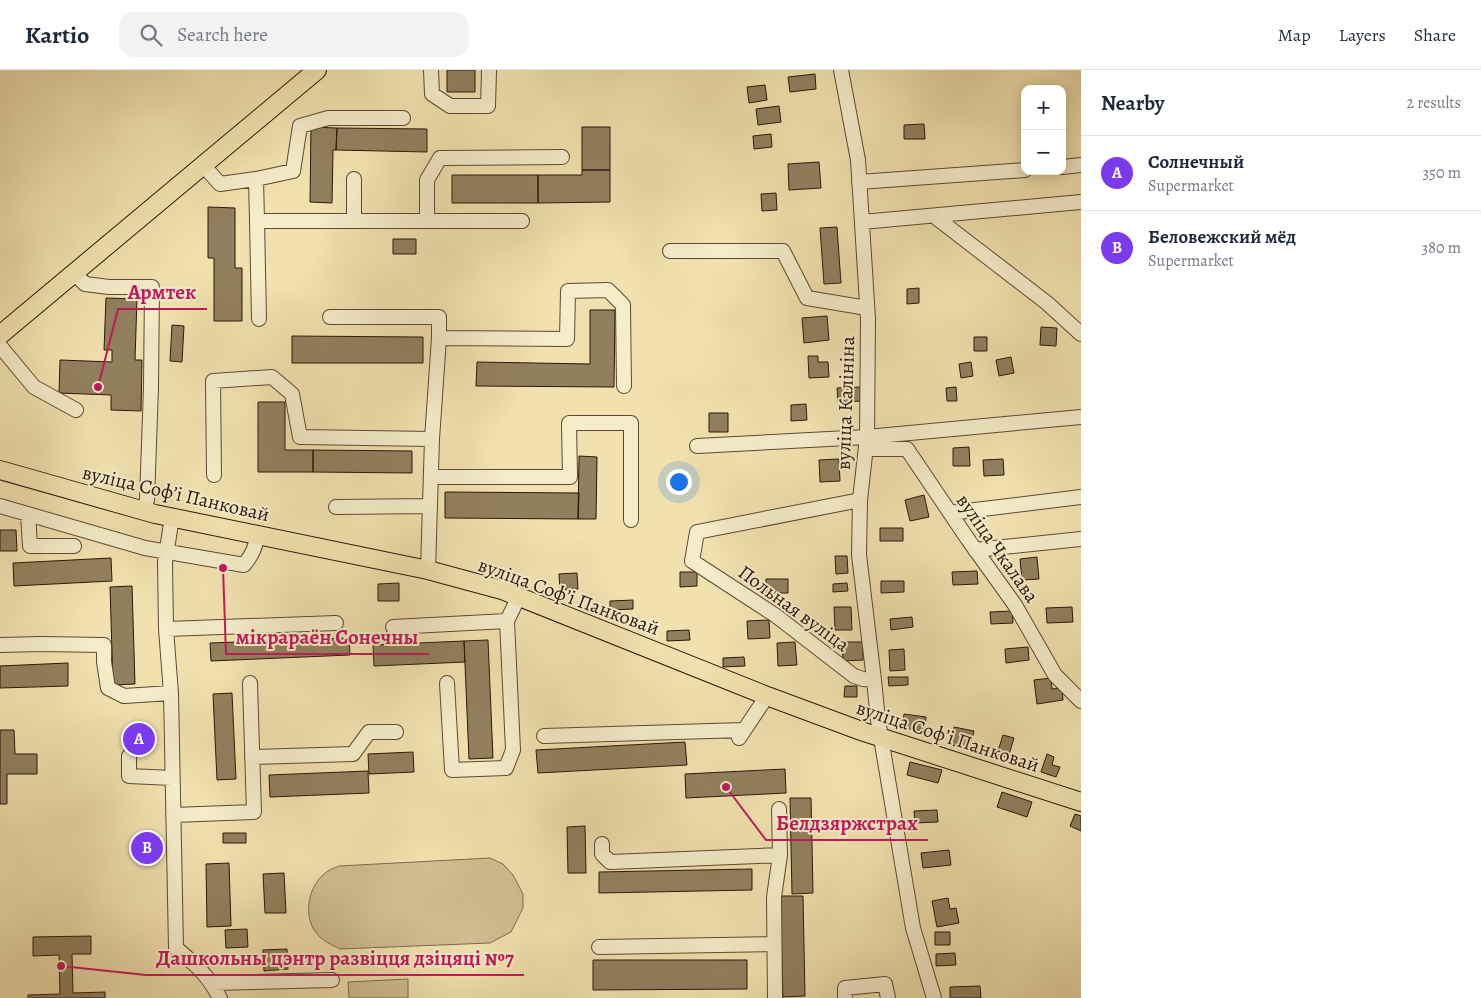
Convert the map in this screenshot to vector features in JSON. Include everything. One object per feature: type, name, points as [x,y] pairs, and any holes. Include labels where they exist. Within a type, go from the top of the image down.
[{"type":"main road","points":[[0,335],[317,70]]},
{"type":"main road","name":"вуліца Софʼі Панковай","points":[[0,470],[172,517],[428,570],[502,590],[767,696],[881,738],[1081,802]]},
{"type":"street","points":[[431,70],[432,94],[450,106],[488,106],[489,70]]},
{"type":"street","name":"вуліца Калініна","points":[[841,70],[858,160],[867,308],[866,443],[860,500],[859,555],[878,720],[913,928],[934,998]]},
{"type":"street","points":[[203,165],[220,184],[293,171],[300,126],[328,118],[403,118]]},
{"type":"street","points":[[427,221],[427,180],[440,158],[562,157]]},
{"type":"street","points":[[1066,167],[1081,165]]},
{"type":"street","points":[[859,182],[1021,170]]},
{"type":"street","points":[[256,179],[259,319]]},
{"type":"street","points":[[354,179],[354,220]]},
{"type":"street","points":[[862,222],[1081,202]]},
{"type":"street","points":[[934,216],[1048,303],[1081,334]]},
{"type":"street","points":[[257,221],[522,221]]},
{"type":"street","points":[[670,251],[783,250],[808,298],[867,308]]},
{"type":"street","points":[[74,273],[85,284],[152,287],[147,500],[144,510]]},
{"type":"street","points":[[439,338],[566,339],[568,291],[608,290],[623,305],[624,386]]},
{"type":"street","points":[[330,317],[439,317],[432,438],[428,570]]},
{"type":"street","points":[[0,346],[34,387],[76,410]]},
{"type":"street","points":[[214,475],[213,381],[272,377],[292,394],[300,437],[432,438]]},
{"type":"street","points":[[697,446],[866,443],[1081,417]]},
{"type":"street","points":[[431,477],[570,477],[570,424],[631,423],[631,520]]},
{"type":"street","name":"вуліца Чкалава","points":[[866,443],[906,449],[1015,605],[1055,675],[1081,700]]},
{"type":"street","points":[[950,513],[1081,498]]},
{"type":"street","name":"Польная вуліца","points":[[860,500],[698,532],[692,561],[775,615],[854,676],[863,680],[874,680]]},
{"type":"street","points":[[0,506],[145,548],[244,565],[256,546],[257,535]]},
{"type":"street","points":[[336,507],[430,506]]},
{"type":"street","points":[[28,514],[30,546],[74,546]]},
{"type":"street","points":[[172,517],[165,551],[176,948],[201,969],[212,983],[220,998]]},
{"type":"street","points":[[975,550],[1081,539]]},
{"type":"street","points":[[447,683],[452,770],[506,768],[513,750],[507,621],[519,596]]},
{"type":"street","points":[[393,628],[507,621]]},
{"type":"street","points":[[166,629],[336,623]]},
{"type":"street","points":[[0,645],[104,645],[104,662],[108,688],[124,696],[170,693]]},
{"type":"street","points":[[173,815],[254,812],[250,684]]},
{"type":"street","points":[[544,736],[741,734],[767,696]]},
{"type":"street","points":[[252,757],[353,754],[368,732],[396,732]]},
{"type":"street","points":[[129,756],[129,776],[172,778]]},
{"type":"street","points":[[775,998],[774,897],[780,855],[779,809]]},
{"type":"street","points":[[602,844],[602,854],[610,862],[645,857],[780,855]]},
{"type":"street","points":[[599,947],[742,940],[774,944]]},
{"type":"street","points":[[212,983],[332,980]]},
{"type":"street","points":[[845,998],[844,988],[885,984],[888,998]]},
{"type":"shaded area","points":[[490,858],[503,864],[513,875],[523,894],[523,908],[511,932],[490,943],[340,949],[322,939],[312,927],[309,901],[312,892],[321,877],[329,870],[339,866]]},
{"type":"shaded area","points":[[408,979],[408,998],[349,998],[348,982]]},
{"type":"building","points":[[447,70],[475,70],[475,92],[447,92]]},
{"type":"building","points":[[815,74],[816,89],[790,92],[788,77]]},
{"type":"building","points":[[765,85],[767,100],[749,103],[747,87]]},
{"type":"building","points":[[779,106],[781,122],[758,125],[756,109]]},
{"type":"building","points":[[924,124],[925,139],[904,139],[904,125]]},
{"type":"building","points":[[311,127],[337,128],[336,150],[333,150],[332,203],[310,202]]},
{"type":"building","points":[[582,127],[610,127],[610,170],[582,170]]},
{"type":"building","points":[[337,128],[427,129],[427,152],[336,150]]},
{"type":"building","points":[[771,134],[772,147],[754,149],[753,136]]},
{"type":"building","points":[[819,162],[821,188],[789,190],[788,164]]},
{"type":"building","points":[[582,170],[610,170],[610,202],[538,203],[538,175],[582,175]]},
{"type":"building","points":[[452,175],[538,175],[538,203],[452,203]]},
{"type":"building","points":[[776,193],[777,210],[762,211],[761,194]]},
{"type":"building","points":[[208,207],[235,208],[235,268],[242,268],[242,321],[214,321],[214,258],[208,258]]},
{"type":"building","points":[[837,227],[841,283],[824,284],[820,228]]},
{"type":"building","points":[[393,239],[416,239],[416,254],[393,254]]},
{"type":"building","points":[[919,288],[919,303],[907,304],[907,289]]},
{"type":"building","points":[[106,298],[137,299],[135,360],[142,360],[141,411],[111,410],[111,395],[59,393],[60,360],[112,362],[112,350],[104,350]]},
{"type":"building","points":[[590,310],[615,310],[614,387],[476,386],[477,362],[590,364]]},
{"type":"building","points":[[827,316],[829,340],[804,343],[802,318]]},
{"type":"building","points":[[172,325],[184,326],[182,362],[170,361]]},
{"type":"building","points":[[1041,327],[1057,328],[1056,346],[1040,345]]},
{"type":"building","points":[[292,336],[423,337],[423,363],[292,363]]},
{"type":"building","points":[[974,337],[987,337],[987,351],[974,351]]},
{"type":"building","points":[[808,356],[818,356],[818,362],[828,362],[829,377],[809,378]]},
{"type":"building","points":[[1011,357],[1014,373],[999,376],[996,360]]},
{"type":"building","points":[[971,362],[973,376],[961,378],[959,364]]},
{"type":"building","points":[[861,387],[862,401],[838,402],[837,388]]},
{"type":"building","points":[[956,387],[957,401],[947,401],[946,388]]},
{"type":"building","points":[[258,402],[285,402],[285,450],[313,450],[313,472],[258,472]]},
{"type":"building","points":[[806,404],[807,420],[791,421],[791,405]]},
{"type":"building","points":[[709,413],[728,413],[728,432],[709,432]]},
{"type":"building","points":[[969,447],[970,466],[953,466],[953,448]]},
{"type":"building","points":[[313,450],[412,451],[412,473],[313,472]]},
{"type":"building","points":[[579,456],[597,457],[596,519],[578,519]]},
{"type":"building","points":[[839,459],[840,481],[820,482],[819,460]]},
{"type":"building","points":[[1003,459],[1004,475],[984,476],[983,460]]},
{"type":"building","points":[[445,492],[579,493],[578,519],[445,518]]},
{"type":"building","points":[[924,495],[929,517],[910,521],[905,500]]},
{"type":"building","points":[[880,528],[903,528],[903,541],[880,541]]},
{"type":"building","points":[[0,530],[16,530],[17,551],[0,551]]},
{"type":"building","points":[[835,556],[847,556],[848,573],[836,574]]},
{"type":"building","points":[[1037,557],[1039,579],[1022,580],[1020,559]]},
{"type":"building","points":[[111,558],[112,581],[14,586],[13,563]]},
{"type":"building","points":[[977,571],[978,584],[953,585],[952,572]]},
{"type":"building","points":[[680,572],[697,572],[697,586],[680,587]]},
{"type":"building","points":[[577,573],[578,589],[560,590],[559,574]]},
{"type":"building","points":[[766,579],[788,579],[788,593],[766,593]]},
{"type":"building","points":[[881,581],[904,581],[904,592],[881,593]]},
{"type":"building","points":[[399,583],[399,601],[378,601],[378,584]]},
{"type":"building","points":[[847,583],[848,591],[833,592],[833,584]]},
{"type":"building","points":[[132,586],[135,684],[113,685],[110,587]]},
{"type":"building","points":[[633,600],[633,609],[610,610],[610,601]]},
{"type":"building","points":[[834,607],[851,607],[852,630],[835,630]]},
{"type":"building","points":[[1072,607],[1073,622],[1047,623],[1046,608]]},
{"type":"building","points":[[1012,611],[1013,623],[991,624],[990,612]]},
{"type":"building","points":[[912,617],[913,627],[891,630],[890,619]]},
{"type":"building","points":[[769,620],[770,638],[748,639],[747,621]]},
{"type":"building","points":[[689,630],[690,640],[667,641],[667,631]]},
{"type":"building","points":[[349,638],[350,655],[211,661],[210,643]]},
{"type":"building","points":[[488,640],[493,758],[469,759],[464,641]]},
{"type":"building","points":[[464,641],[465,662],[374,666],[373,645]]},
{"type":"building","points":[[795,642],[797,665],[778,666],[777,643]]},
{"type":"building","points":[[842,642],[863,642],[863,660],[843,661]]},
{"type":"building","points":[[1028,647],[1029,660],[1006,663],[1005,649]]},
{"type":"building","points":[[904,649],[905,670],[890,671],[889,650]]},
{"type":"building","points":[[744,657],[745,666],[723,667],[723,658]]},
{"type":"building","points":[[68,663],[68,686],[0,688],[0,666]]},
{"type":"building","points":[[888,677],[908,677],[908,685],[889,686]]},
{"type":"building","points":[[1051,678],[1052,689],[1062,688],[1063,700],[1037,704],[1034,680]]},
{"type":"building","points":[[845,686],[857,686],[857,697],[844,697]]},
{"type":"building","points":[[232,693],[236,779],[217,780],[213,694]]},
{"type":"building","points":[[904,714],[926,717],[925,731],[902,728]]},
{"type":"building","points":[[128,727],[147,727],[147,747],[128,748]]},
{"type":"building","points":[[954,727],[974,731],[970,749],[951,745]]},
{"type":"building","points":[[0,730],[14,730],[15,754],[37,754],[37,774],[7,774],[7,804],[0,804]]},
{"type":"building","points":[[1003,735],[1014,738],[1008,758],[997,754]]},
{"type":"building","points":[[685,742],[687,765],[538,773],[536,750]]},
{"type":"building","points":[[413,752],[414,772],[369,774],[368,754]]},
{"type":"building","points":[[1047,754],[1054,757],[1052,765],[1060,767],[1056,777],[1041,772]]},
{"type":"building","points":[[910,762],[942,770],[938,783],[907,775]]},
{"type":"building","points":[[785,769],[786,793],[686,798],[685,774]]},
{"type":"building","points":[[368,771],[369,793],[270,797],[269,775]]},
{"type":"building","points":[[1002,792],[1032,802],[1027,817],[997,807]]},
{"type":"building","points":[[790,798],[811,798],[813,893],[792,894]]},
{"type":"building","points":[[937,810],[938,822],[915,823],[914,811]]},
{"type":"building","points":[[1075,814],[1081,816],[1081,831],[1070,826]]},
{"type":"building","points":[[585,826],[586,873],[568,873],[567,827]]},
{"type":"building","points":[[223,833],[246,833],[246,843],[223,843]]},
{"type":"building","points":[[152,841],[153,852],[141,853],[141,842]]},
{"type":"building","points":[[949,850],[951,865],[923,868],[921,853]]},
{"type":"building","points":[[229,863],[231,926],[207,927],[206,864]]},
{"type":"building","points":[[752,869],[752,890],[599,893],[599,872]]},
{"type":"building","points":[[284,873],[286,913],[265,913],[263,874]]},
{"type":"building","points":[[780,896],[803,896],[805,996],[783,997]]},
{"type":"building","points":[[948,898],[950,909],[956,908],[959,923],[937,927],[932,901]]},
{"type":"building","points":[[247,929],[248,947],[226,948],[225,930]]},
{"type":"building","points":[[935,932],[950,932],[950,945],[935,945]]},
{"type":"building","points":[[91,936],[91,954],[72,954],[73,993],[105,992],[105,998],[28,998],[28,995],[60,994],[59,955],[33,956],[33,937]]},
{"type":"building","points":[[287,949],[288,969],[264,971],[263,950]]},
{"type":"building","points":[[955,953],[956,965],[936,966],[936,954]]},
{"type":"building","points":[[593,960],[747,960],[747,989],[593,990]]},
{"type":"building","points":[[980,986],[981,998],[950,998],[950,987]]},
{"type":"place","name":"Армтек","points":[[98,387]]},
{"type":"place","name":"мікрараён Сонечны","points":[[223,568]]},
{"type":"place","name":"Солнечный","points":[[139,739]]},
{"type":"place","name":"Белдзяржстрах","points":[[726,787]]},
{"type":"place","name":"Беловежский мёд","points":[[147,848]]},
{"type":"place","name":"Дашкольны цэнтр развіцця дзіцяці №7","points":[[61,966]]}]
